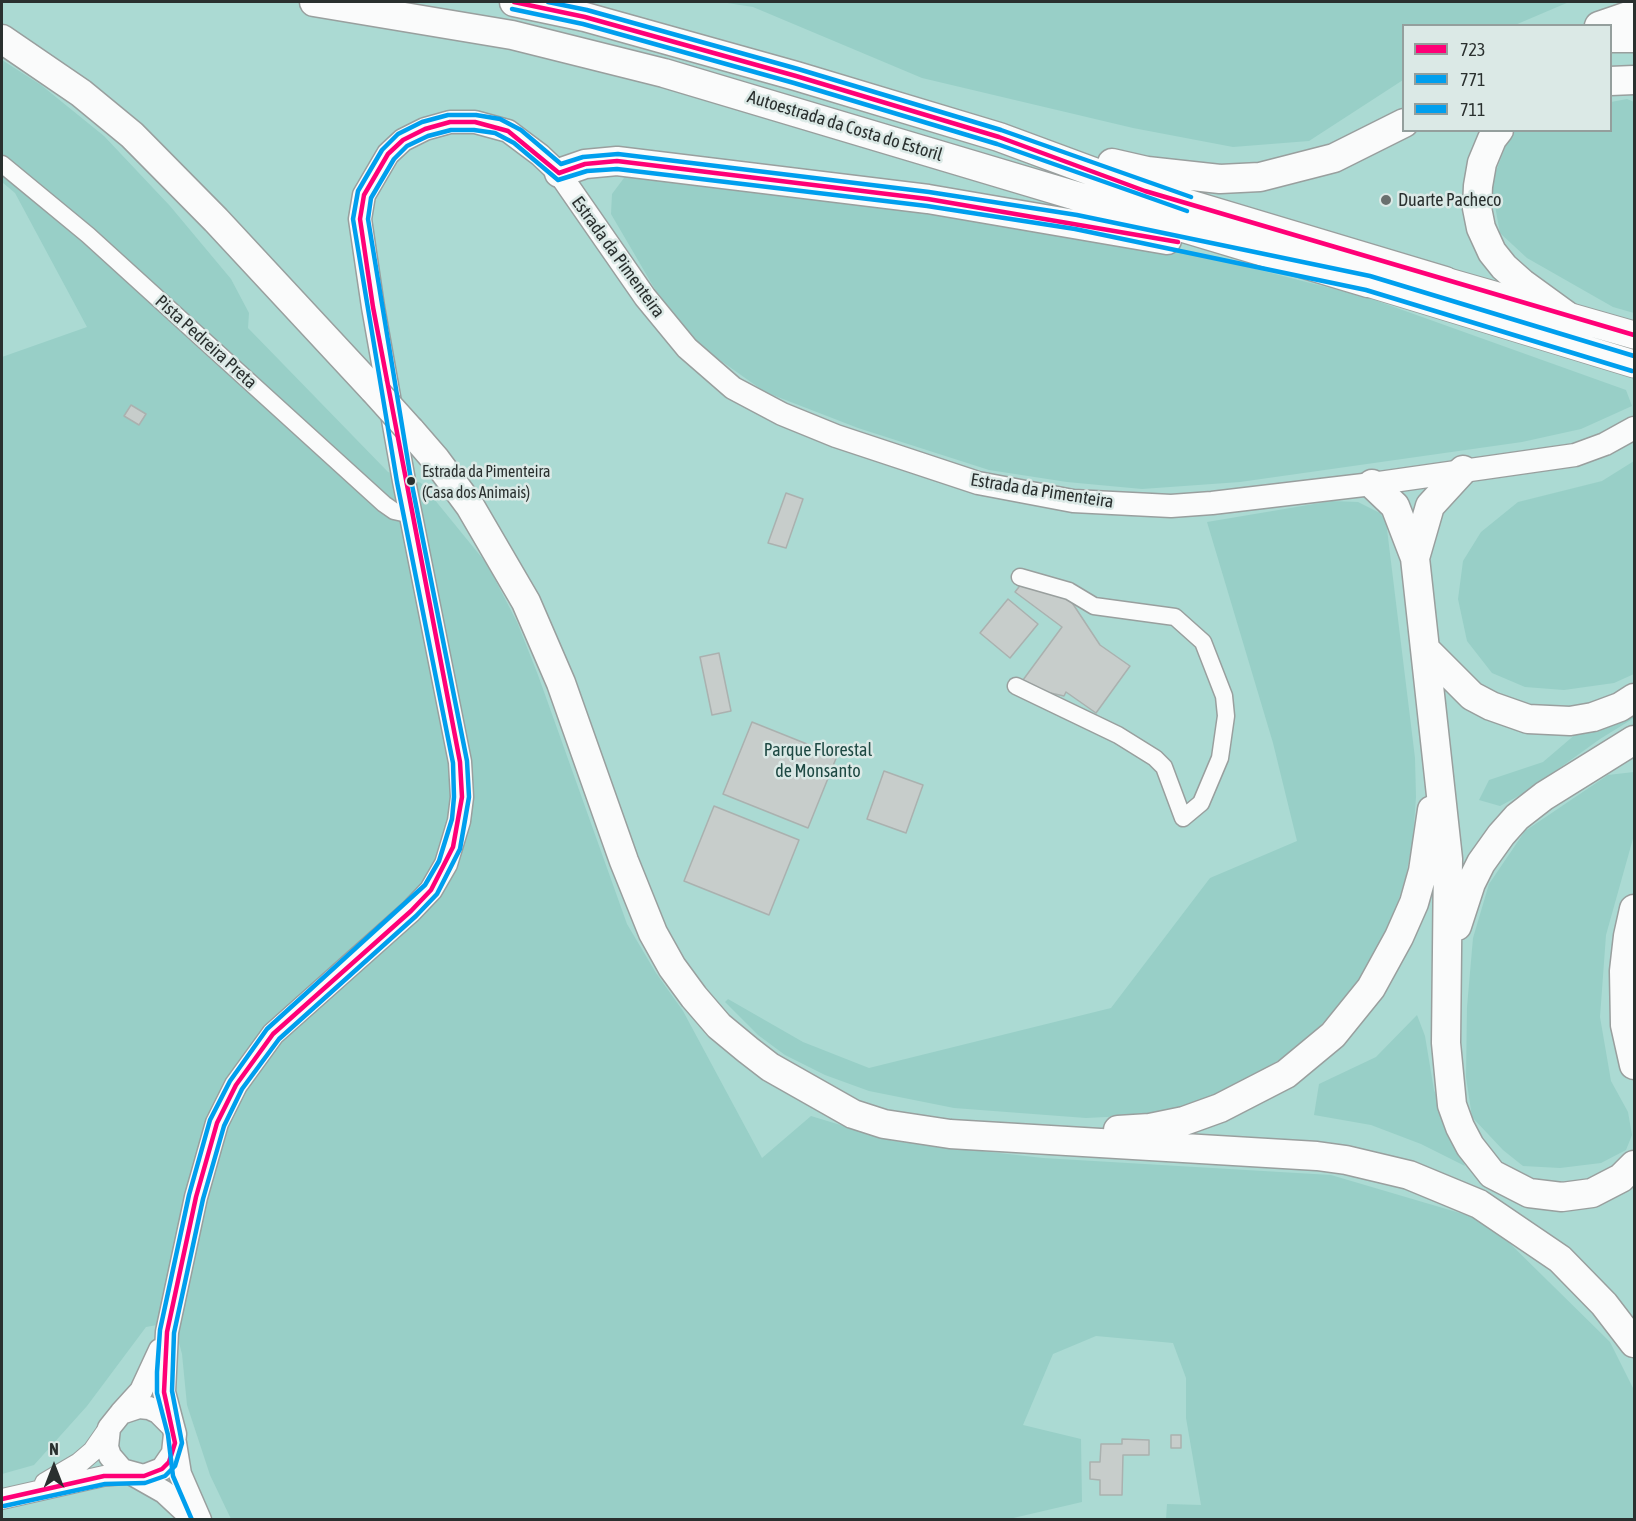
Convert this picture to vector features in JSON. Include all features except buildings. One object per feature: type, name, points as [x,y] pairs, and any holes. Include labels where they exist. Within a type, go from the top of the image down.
[{"type":"highway","name":"Autoestrada da Costa do Estoril","points":[[314,2],[512,35],[664,73],[1368,284]]},
{"type":"highway","name":"Autoestrada da Costa do Estoril","points":[[514,2],[585,17],[693,46],[999,137],[1145,190],[1445,281]]},
{"type":"highway","points":[[1605,24],[1635,14]]},
{"type":"highway","points":[[1612,38],[1635,38]]},
{"type":"highway","points":[[2,39],[81,93],[132,135],[216,220],[374,390],[442,469],[508,569],[543,637],[637,898],[672,967],[719,1026],[748,1050],[770,1067],[853,1114],[884,1124],[913,1129],[1065,1142],[1317,1156],[1346,1160],[1409,1175],[1479,1204],[1560,1259],[1604,1304],[1635,1343]]},
{"type":"highway","points":[[1612,81],[1635,80]]},
{"type":"highway","points":[[999,137],[1147,171],[1220,179],[1260,177],[1309,166],[1359,147],[1402,124]]},
{"type":"highway","points":[[1497,132],[1482,163],[1478,186],[1477,208],[1481,228],[1492,252],[1521,284],[1579,319]]},
{"type":"highway","points":[[559,173],[585,164],[617,161],[928,199],[1171,240],[1368,284],[1635,364]]},
{"type":"highway","points":[[1445,281],[1635,335]]},
{"type":"highway","points":[[1415,558],[1430,506],[1463,470]]},
{"type":"highway","points":[[1372,484],[1395,506],[1415,558],[1448,859],[1449,957],[1446,1043],[1452,1105],[1460,1127],[1481,1161],[1492,1173],[1517,1189],[1543,1196],[1576,1197],[1606,1187],[1635,1165]]},
{"type":"highway","points":[[1426,650],[1473,696],[1500,710],[1528,719],[1548,722],[1593,717],[1620,707],[1635,698]]},
{"type":"highway","points":[[1449,957],[1471,883],[1501,835],[1544,796],[1635,740]]},
{"type":"highway","points":[[826,1097],[868,1110],[924,1120],[1058,1131],[1150,1128],[1184,1121],[1254,1092],[1286,1074],[1333,1035],[1371,988],[1383,968],[1414,903],[1423,871],[1437,758]]},
{"type":"highway","points":[[1632,1056],[1625,1025],[1624,971],[1628,936],[1635,909]]},
{"type":"main road","name":"Estrada da Pimenteira","points":[[132,1474],[144,1476],[162,1468],[173,1453],[173,1434],[164,1392],[167,1332],[196,1197],[217,1123],[236,1085],[273,1034],[385,935],[431,890],[453,847],[462,797],[460,762],[412,515],[362,243],[360,219],[364,195],[388,154],[403,140],[425,129],[450,122],[475,122],[508,131],[540,155],[559,173],[645,297],[687,348],[733,388],[782,414],[836,436],[978,483],[1073,501],[1171,506],[1372,484],[1575,455],[1635,428]]},
{"type":"main road","name":"Estrada da Pimenteira","points":[[115,1421],[141,1391],[167,1332]]},
{"type":"main road","points":[[194,1520],[164,1492],[115,1464],[110,1456],[106,1438],[115,1421],[140,1407],[158,1412],[173,1434],[180,1474],[200,1520]]},
{"type":"street","name":"Pista Pedreira Preta","points":[[2,164],[88,235],[384,504],[394,511],[412,515]]},
{"type":"street","points":[[1016,686],[1118,735],[1155,758],[1164,766],[1184,818],[1201,803],[1220,758],[1226,716],[1222,688],[1203,642],[1175,616],[1094,606],[1069,591],[1020,577]]},
{"type":"street","name":"Estrada da Pimenteira","points":[[32,1491],[79,1463],[93,1451],[115,1421]]},
{"type":"street","name":"Estrada da Pimenteira","points":[[2,1499],[104,1476],[132,1474]]},
{"type":"green space","name":"Parque Florestal de Monsanto","points":[[2,2],[1634,2],[1634,1519],[2,1520]]},
{"type":"shaded area","points":[[721,2],[1569,2],[1517,24],[1402,24],[1402,81],[1309,141],[1233,147],[1133,128],[922,78],[753,7]]},
{"type":"shaded area","points":[[2,60],[41,85],[104,136],[170,206],[231,279],[249,313],[248,328],[388,472],[421,483],[487,564],[517,622],[538,675],[627,924],[656,973],[683,1011],[762,1158],[811,1116],[893,1141],[1043,1158],[1331,1175],[1487,1221],[1610,1342],[1634,1390],[1634,1519],[1166,1519],[1167,1504],[1201,1505],[1186,1418],[1186,1378],[1173,1343],[1096,1336],[1053,1354],[1023,1425],[1081,1439],[1082,1502],[1009,1519],[231,1519],[210,1475],[187,1405],[182,1354],[176,1332],[163,1324],[146,1327],[87,1406],[34,1465],[2,1474],[2,357],[87,327],[15,193],[2,182]]},
{"type":"shaded area","points":[[1627,99],[1634,102],[1634,313],[1613,307],[1527,258],[1500,233],[1491,184],[1510,135],[1514,132],[1612,132],[1612,102]]},
{"type":"shaded area","points":[[627,174],[1113,237],[1236,264],[1369,298],[1626,390],[1632,406],[1581,429],[1522,442],[1240,482],[1142,489],[1067,482],[989,470],[858,428],[765,392],[700,346],[656,291],[611,214],[612,194]]},
{"type":"shaded area","points":[[1634,461],[1634,674],[1614,683],[1564,690],[1525,687],[1492,673],[1467,641],[1458,599],[1463,561],[1481,532],[1518,502],[1602,481]]},
{"type":"shaded area","points":[[1332,501],[1358,502],[1380,513],[1386,521],[1415,758],[1416,797],[1413,838],[1406,876],[1393,917],[1365,972],[1343,1001],[1315,1031],[1285,1056],[1237,1086],[1180,1107],[1146,1115],[1086,1118],[954,1108],[869,1091],[825,1075],[785,1055],[758,1035],[725,1002],[728,999],[803,1042],[869,1068],[1111,1008],[1210,878],[1297,841],[1273,743],[1207,522]]},
{"type":"shaded area","points":[[1634,706],[1634,718],[1600,739],[1526,792],[1500,806],[1479,800],[1489,780],[1543,762],[1577,733]]},
{"type":"shaded area","points":[[1634,772],[1634,835],[1606,935],[1600,1017],[1611,1081],[1628,1112],[1632,1135],[1626,1150],[1601,1163],[1560,1168],[1523,1166],[1503,1150],[1472,1117],[1466,1077],[1467,1007],[1473,938],[1489,884],[1525,831],[1608,775]]},
{"type":"shaded area","points":[[1417,1015],[1425,1036],[1434,1090],[1465,1166],[1421,1144],[1371,1125],[1314,1115],[1319,1084],[1376,1057]]},
{"type":"transit line","name":"723","points":[[514,2],[585,17],[796,76],[999,137],[1145,191],[1634,335]]},
{"type":"transit line","name":"711","points":[[548,2],[587,10],[798,69],[1001,130],[1191,197]]},
{"type":"transit line","name":"771","points":[[512,9],[583,24],[794,83],[997,144],[1187,211]]},
{"type":"transit line","name":"711","points":[[192,1520],[173,1476],[168,1435],[157,1393],[157,1372],[160,1330],[189,1195],[210,1120],[230,1081],[267,1029],[425,885],[439,861],[452,819],[453,763],[397,482],[353,219],[358,191],[382,150],[398,134],[422,122],[448,115],[476,115],[500,119],[521,130],[561,164],[583,157],[618,154],[929,192],[1077,215],[1370,276],[1634,356]]},
{"type":"transit line","name":"723","points":[[2,1499],[104,1476],[144,1476],[162,1469],[169,1462],[175,1443],[164,1392],[167,1332],[196,1197],[217,1123],[236,1085],[273,1034],[411,911],[431,890],[453,847],[462,797],[460,762],[373,307],[360,219],[364,195],[388,154],[403,140],[425,129],[450,122],[475,122],[508,131],[559,173]]},
{"type":"transit line","name":"771","points":[[4,1506],[105,1484],[145,1483],[165,1476],[175,1466],[182,1443],[172,1391],[174,1333],[203,1199],[224,1126],[242,1089],[279,1039],[416,916],[437,894],[460,849],[469,797],[467,761],[411,480],[368,219],[371,198],[394,159],[407,146],[428,136],[451,130],[474,130],[495,133],[514,143],[558,180],[587,171],[617,169],[927,206],[1075,229],[1366,290],[1632,371]]},
{"type":"transit line","name":"723","points":[[559,173],[585,164],[617,161],[928,199],[1178,242]]},
{"type":"place","name":"Duarte Pacheco","points":[[1386,200]]},
{"type":"place","name":"Estrada da Pimenteira (Casa dos Animais)","points":[[411,481]]}]
